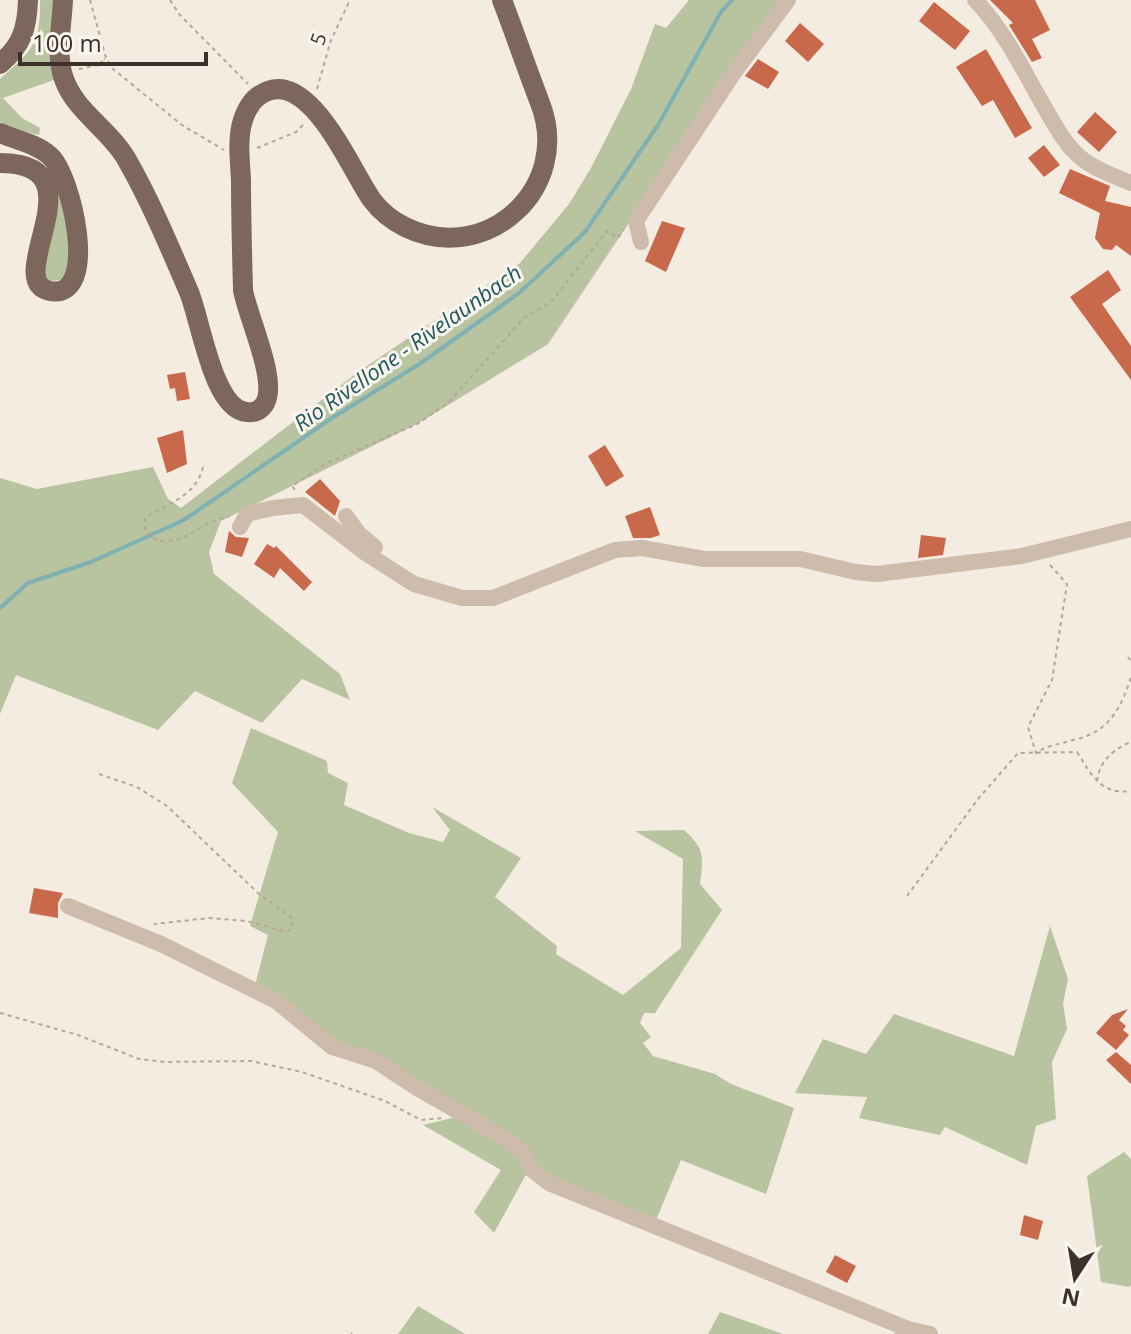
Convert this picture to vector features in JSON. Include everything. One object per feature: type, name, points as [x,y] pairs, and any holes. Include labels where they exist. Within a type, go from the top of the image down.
[{"type":"main road","points":[[0,64],[21,43],[28,19],[28,0]]},
{"type":"main road","points":[[63,0],[60,62],[68,89],[126,158],[170,246],[195,307],[222,395],[232,408],[244,412],[255,412],[269,396],[269,379],[246,310],[243,290],[240,153],[243,120],[250,105],[260,94],[275,89],[291,91],[306,100],[373,202],[406,227],[447,238],[489,229],[508,219],[533,192],[541,176],[548,145],[543,111],[502,0]]},
{"type":"main road","points":[[0,133],[35,147],[50,156],[60,168],[68,189],[79,260],[78,273],[72,284],[63,290],[52,292],[42,288],[34,281],[30,270],[30,258],[46,210],[47,193],[41,180],[30,168],[16,163],[0,163]]},
{"type":"street","points":[[641,242],[636,221],[646,204],[733,74],[788,0]]},
{"type":"street","points":[[975,0],[990,16],[1060,135],[1073,151],[1102,171],[1131,183]]},
{"type":"street","points":[[244,520],[273,508],[303,505],[364,552],[414,584],[462,598],[493,598],[615,550],[642,548],[704,559],[800,559],[877,574],[1033,553],[1131,529]]},
{"type":"street","points":[[346,516],[359,534],[406,572],[414,584]]},
{"type":"street","points":[[68,906],[161,944],[276,1001],[332,1047],[376,1061],[508,1140],[523,1152],[531,1169],[549,1183],[905,1332],[930,1334]]},
{"type":"path","points":[[90,0],[106,58],[113,69],[182,125],[227,151],[240,153],[276,142],[296,132],[307,120]]},
{"type":"path","points":[[170,0],[179,14],[223,59],[249,84],[253,82]]},
{"type":"path","name":"5","points":[[317,89],[331,40],[350,0]]},
{"type":"path","points":[[69,72],[103,64],[101,60],[106,58]]},
{"type":"path","points":[[303,505],[292,486],[327,463],[417,424],[448,403],[524,318],[550,303],[607,231],[618,238],[635,210],[646,204]]},
{"type":"path","points":[[203,467],[201,477],[190,492],[145,518],[145,531],[158,541],[180,539],[219,518],[244,520]]},
{"type":"path","points":[[1033,553],[1053,567],[1067,584],[1052,680],[1028,727],[1036,753]]},
{"type":"path","points":[[1128,657],[1131,661]]},
{"type":"path","points":[[1036,753],[1045,747],[1079,739],[1107,727],[1124,701],[1131,677]]},
{"type":"path","points":[[1096,782],[1098,768],[1120,747],[1131,742]]},
{"type":"path","points":[[907,896],[978,799],[1018,753],[1077,752],[1096,782],[1115,793],[1131,791]]},
{"type":"path","points":[[99,774],[137,787],[167,806],[258,893],[293,919],[287,932],[246,921],[209,918],[147,924]]},
{"type":"path","points":[[0,1013],[78,1035],[139,1059],[165,1062],[251,1061],[302,1072],[385,1101],[421,1120],[433,1121],[464,1114]]},
{"type":"green space","points":[[40,0],[55,0],[54,80],[3,98],[22,118],[40,128],[39,135],[0,122],[0,79],[32,46],[39,27]]},
{"type":"green space","points":[[689,0],[778,0],[548,344],[417,424],[221,521],[209,552],[214,574],[340,674],[350,700],[302,679],[262,723],[195,691],[158,730],[16,675],[0,714],[0,478],[37,489],[153,467],[168,499],[181,508],[358,372],[520,263],[569,204],[591,168],[631,89],[655,24],[666,28]]},
{"type":"green space","points":[[56,187],[66,221],[69,256],[64,279],[53,281],[43,277]]},
{"type":"green space","points":[[251,728],[327,761],[328,773],[348,783],[344,805],[409,833],[443,842],[450,830],[432,807],[521,858],[495,897],[557,946],[556,954],[623,995],[681,948],[683,859],[635,831],[684,830],[700,849],[700,884],[722,910],[655,1013],[644,1013],[640,1023],[651,1037],[643,1043],[653,1056],[715,1074],[731,1084],[794,1108],[766,1194],[681,1160],[654,1225],[528,1171],[494,1233],[474,1212],[501,1170],[423,1125],[456,1117],[253,993],[268,935],[250,926],[278,832],[232,783]]},
{"type":"green space","points":[[1050,926],[1068,979],[1063,1003],[1067,1029],[1052,1062],[1056,1119],[1036,1126],[1027,1165],[945,1127],[940,1135],[859,1118],[867,1097],[795,1093],[823,1039],[866,1054],[894,1014],[1014,1056]]},
{"type":"green space","points":[[1124,1152],[1131,1159],[1129,1287],[1101,1282],[1087,1176]]},
{"type":"green space","points":[[418,1306],[465,1334],[398,1334]]},
{"type":"green space","points":[[720,1312],[783,1334],[708,1334]]},
{"type":"building","points":[[990,0],[1035,0],[1050,30],[1032,39],[1042,58],[1032,62],[1009,25],[1013,23]]},
{"type":"building","points":[[934,2],[970,31],[955,50],[919,21]]},
{"type":"building","points":[[800,23],[824,44],[808,62],[785,41]]},
{"type":"building","points":[[986,49],[1032,128],[1015,138],[993,100],[982,106],[956,67]]},
{"type":"building","points":[[758,59],[779,72],[768,89],[745,76]]},
{"type":"building","points":[[1095,112],[1117,132],[1099,152],[1077,132]]},
{"type":"building","points":[[1044,145],[1060,165],[1044,177],[1028,158]]},
{"type":"building","points":[[1070,169],[1110,186],[1105,201],[1131,207],[1131,256],[1116,245],[1112,250],[1103,249],[1095,238],[1100,213],[1059,193]]},
{"type":"building","points":[[662,221],[685,228],[666,272],[645,261]]},
{"type":"building","points":[[1108,270],[1121,290],[1102,304],[1131,346],[1131,380],[1070,297]]},
{"type":"building","points":[[185,372],[190,399],[177,401],[175,388],[170,389],[167,375]]},
{"type":"building","points":[[183,430],[187,464],[167,473],[157,438]]},
{"type":"building","points":[[605,445],[624,476],[606,487],[588,456]]},
{"type":"building","points":[[320,479],[340,501],[335,516],[305,492]]},
{"type":"building","points":[[650,507],[660,535],[633,538],[625,516]]},
{"type":"building","points":[[229,531],[236,537],[249,538],[242,557],[225,552]]},
{"type":"building","points":[[921,535],[946,538],[943,555],[918,558]]},
{"type":"building","points":[[267,544],[276,546],[312,582],[304,591],[280,568],[274,578],[254,564]]},
{"type":"building","points":[[34,888],[63,893],[58,903],[58,918],[29,913]]},
{"type":"building","points":[[1128,1009],[1119,1020],[1126,1026],[1123,1030],[1129,1035],[1116,1050],[1096,1033],[1112,1015]]},
{"type":"building","points":[[1116,1052],[1131,1065],[1131,1084],[1106,1060]]},
{"type":"building","points":[[1024,1215],[1043,1221],[1038,1240],[1020,1235]]},
{"type":"building","points":[[835,1255],[856,1266],[847,1283],[826,1272]]},
{"type":"waterway","name":"Rio Rivellone - Rivelaunbach","points":[[0,608],[28,583],[91,562],[184,520],[332,418],[421,363],[519,293],[585,232],[658,125],[721,12],[732,0]]}]
